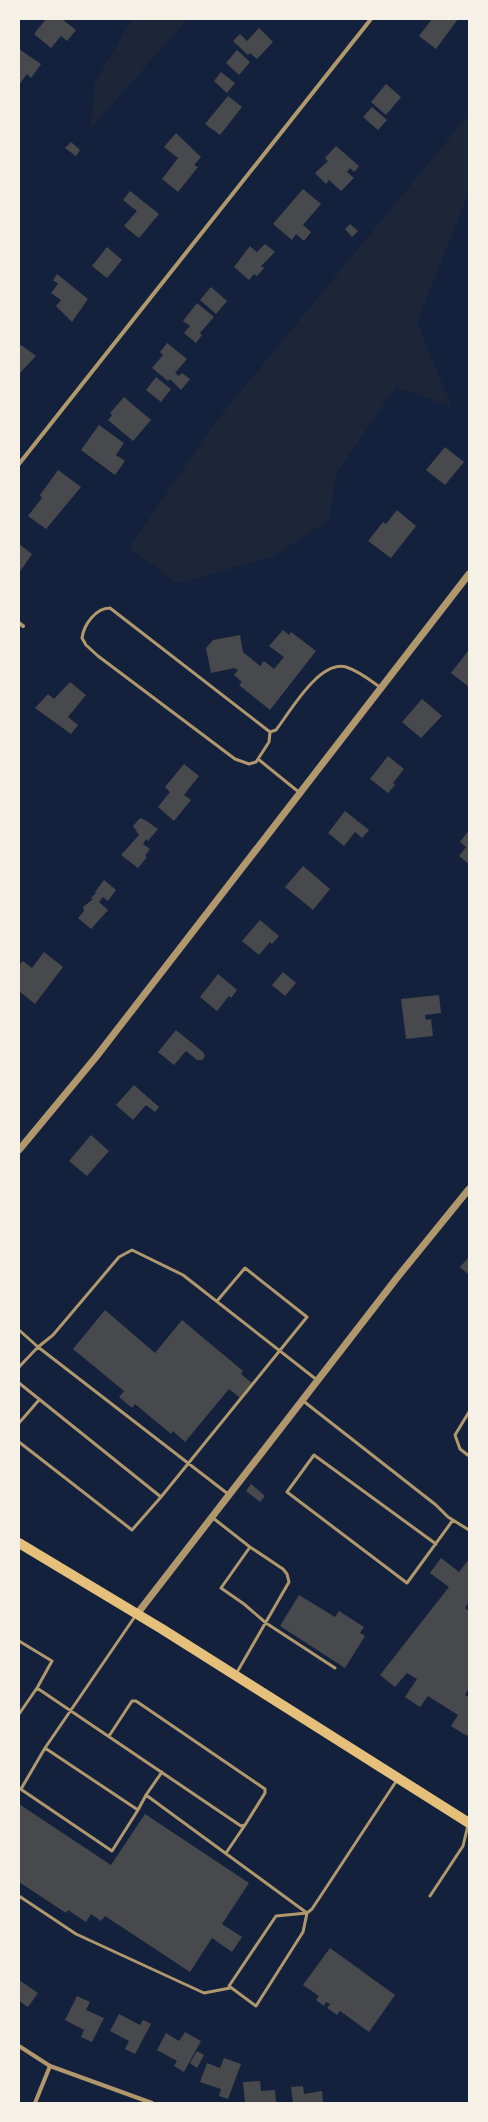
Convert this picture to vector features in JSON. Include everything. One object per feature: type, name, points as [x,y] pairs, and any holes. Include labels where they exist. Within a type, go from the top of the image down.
[{"type":"main road","points":[[19,1543],[137,1614],[398,1779],[469,1822]]},
{"type":"street","points":[[19,464],[371,19]]},
{"type":"street","points":[[19,1150],[101,1051],[469,574]]},
{"type":"street","points":[[137,1614],[317,1380],[469,1189]]},
{"type":"street","points":[[19,2046],[50,2066],[152,2103]]},
{"type":"street","points":[[35,2103],[50,2066]]},
{"type":"lane","points":[[104,608],[110,608],[270,732],[269,742],[258,759],[250,764],[235,759],[98,656],[86,645],[82,638],[83,630],[97,612],[104,608]]},
{"type":"lane","points":[[270,732],[276,730],[316,679],[325,671],[334,666],[345,667],[356,671],[381,688]]},
{"type":"lane","points":[[258,759],[300,793]]},
{"type":"lane","points":[[19,1367],[38,1346],[53,1335],[118,1257],[132,1250],[183,1275],[317,1380]]},
{"type":"lane","points":[[19,1442],[132,1530],[161,1497],[187,1463],[307,1317],[245,1268],[217,1301]]},
{"type":"lane","points":[[19,1330],[187,1463],[229,1494]]},
{"type":"lane","points":[[19,1383],[161,1497]]},
{"type":"lane","points":[[19,1423],[40,1400]]},
{"type":"lane","points":[[302,1400],[436,1505],[452,1520],[469,1530]]},
{"type":"lane","points":[[469,1412],[455,1435],[460,1449],[469,1456]]},
{"type":"lane","points":[[436,1544],[314,1455],[287,1492],[407,1583],[436,1544],[452,1520]]},
{"type":"lane","points":[[211,1517],[288,1574],[289,1582],[286,1588],[236,1676]]},
{"type":"lane","points":[[250,1547],[220,1588],[244,1604],[266,1623],[335,1668]]},
{"type":"lane","points":[[137,1614],[45,1748],[20,1788],[112,1851],[146,1795],[162,1772]]},
{"type":"lane","points":[[19,1640],[52,1661],[37,1688],[19,1714]]},
{"type":"lane","points":[[37,1688],[241,1826],[245,1825]]},
{"type":"lane","points":[[109,1736],[132,1701],[136,1701],[265,1789],[265,1793],[226,1853]]},
{"type":"lane","points":[[45,1748],[138,1810]]},
{"type":"lane","points":[[19,1896],[76,1934],[204,1993],[230,1988],[256,2006],[302,1932],[307,1913],[398,1779]]},
{"type":"lane","points":[[146,1795],[307,1913]]},
{"type":"lane","points":[[430,1896],[462,1846],[469,1822]]},
{"type":"lane","points":[[230,1988],[276,1916],[307,1913]]},
{"type":"shaded area","points":[[132,19],[188,19],[91,128],[95,82]]},
{"type":"shaded area","points":[[469,114],[469,192],[417,322],[452,407],[396,387],[337,472],[329,520],[276,555],[178,584],[129,548],[214,424]]},
{"type":"building","points":[[46,19],[62,19],[76,30],[67,41],[61,36],[51,48],[34,34]]},
{"type":"building","points":[[432,19],[458,19],[436,49],[419,36]]},
{"type":"building","points":[[259,28],[273,42],[257,59],[250,53],[248,55],[233,41],[240,34],[247,41]]},
{"type":"building","points":[[19,49],[41,64],[31,78],[27,74],[19,85]]},
{"type":"building","points":[[237,50],[250,62],[239,75],[226,63]]},
{"type":"building","points":[[221,72],[235,83],[227,93],[214,81]]},
{"type":"building","points":[[386,84],[401,97],[386,115],[371,102]]},
{"type":"building","points":[[228,96],[242,107],[220,135],[205,124]]},
{"type":"building","points":[[372,107],[387,120],[378,130],[363,117]]},
{"type":"building","points":[[176,133],[201,157],[194,165],[198,167],[178,192],[162,179],[178,158],[164,147]]},
{"type":"building","points":[[71,142],[80,150],[76,156],[65,148]]},
{"type":"building","points":[[336,146],[359,166],[354,172],[350,168],[347,172],[354,178],[341,191],[329,180],[326,184],[315,173],[328,161],[325,158]]},
{"type":"building","points":[[303,189],[321,204],[303,225],[311,232],[304,241],[296,234],[292,240],[273,224]]},
{"type":"building","points":[[130,191],[159,214],[139,238],[124,226],[137,211],[123,200]]},
{"type":"building","points":[[350,224],[358,231],[352,237],[345,229]]},
{"type":"building","points":[[265,244],[275,252],[261,266],[264,268],[257,276],[254,274],[249,280],[234,267],[250,246],[257,252]]},
{"type":"building","points":[[107,247],[122,260],[107,278],[92,266]]},
{"type":"building","points":[[57,274],[88,299],[72,322],[56,306],[61,300],[51,293],[58,284],[53,280]]},
{"type":"building","points":[[211,287],[227,301],[216,314],[200,300]]},
{"type":"building","points":[[197,303],[214,317],[200,333],[202,335],[196,343],[184,333],[190,326],[183,321]]},
{"type":"building","points":[[167,343],[187,359],[175,373],[179,376],[182,373],[190,379],[181,390],[170,379],[168,381],[152,368],[163,355],[160,352]]},
{"type":"building","points":[[21,345],[36,356],[19,374],[19,348]]},
{"type":"building","points":[[156,377],[171,389],[161,402],[146,390]]},
{"type":"building","points":[[124,397],[151,420],[133,441],[108,420],[112,415],[110,413]]},
{"type":"building","points":[[99,425],[124,443],[116,455],[125,461],[115,475],[81,450]]},
{"type":"building","points":[[445,447],[464,462],[445,485],[426,470]]},
{"type":"building","points":[[58,470],[81,487],[46,529],[28,516],[42,498],[40,495]]},
{"type":"building","points":[[397,510],[416,526],[391,558],[368,541],[383,522],[386,524]]},
{"type":"building","points":[[19,544],[32,554],[19,573]]},
{"type":"building","points":[[283,630],[289,635],[291,632],[316,651],[270,710],[239,685],[242,682],[234,675],[238,670],[234,668],[211,673],[206,648],[213,640],[240,635],[243,652],[260,666],[264,661],[274,669],[284,657],[269,646]]},
{"type":"building","points":[[468,651],[469,652],[469,687],[451,673]]},
{"type":"building","points":[[70,682],[86,695],[68,717],[78,725],[71,734],[35,708],[48,694],[54,699]]},
{"type":"building","points":[[422,699],[442,716],[421,738],[402,722]]},
{"type":"building","points":[[388,756],[404,769],[393,783],[395,785],[388,793],[370,779]]},
{"type":"building","points":[[184,764],[199,776],[184,795],[191,800],[174,821],[158,807],[170,792],[165,787]]},
{"type":"building","points":[[345,811],[369,830],[362,838],[355,832],[344,846],[328,833]]},
{"type":"building","points":[[140,818],[158,829],[148,841],[146,839],[143,844],[150,849],[145,856],[147,857],[138,868],[121,855],[139,835],[133,826]]},
{"type":"building","points":[[469,830],[469,864],[459,856],[466,847],[460,842]]},
{"type":"building","points":[[303,866],[330,889],[313,910],[285,887]]},
{"type":"building","points":[[104,880],[116,890],[108,901],[103,897],[99,902],[108,910],[91,929],[78,918],[84,911],[83,907],[93,899],[91,898]]},
{"type":"building","points":[[260,920],[279,936],[272,944],[270,942],[259,955],[242,941]]},
{"type":"building","points":[[44,952],[63,967],[35,1004],[19,991],[19,965],[23,961],[32,968]]},
{"type":"building","points":[[283,972],[296,983],[285,996],[272,985]]},
{"type":"building","points":[[218,974],[237,990],[231,998],[229,996],[217,1011],[200,997]]},
{"type":"building","points":[[439,995],[441,1013],[425,1015],[426,1020],[431,1019],[433,1036],[406,1039],[401,999]]},
{"type":"building","points":[[176,1030],[203,1052],[205,1056],[202,1060],[197,1060],[186,1051],[174,1065],[158,1052]]},
{"type":"building","points":[[134,1085],[159,1107],[155,1112],[146,1105],[133,1120],[116,1105]]},
{"type":"building","points":[[91,1135],[109,1151],[87,1176],[69,1161]]},
{"type":"building","points":[[469,1257],[469,1275],[460,1267]]},
{"type":"building","points":[[105,1310],[155,1353],[182,1320],[243,1371],[241,1374],[252,1383],[240,1398],[229,1389],[185,1442],[173,1431],[171,1434],[135,1404],[132,1408],[119,1397],[124,1391],[73,1349]]},
{"type":"building","points":[[251,1484],[265,1496],[260,1502],[246,1491]]},
{"type":"building","points":[[441,1558],[459,1572],[469,1559],[469,1602],[465,1608],[469,1611],[469,1688],[465,1695],[469,1697],[469,1732],[467,1736],[451,1726],[458,1715],[428,1696],[420,1707],[405,1697],[417,1679],[407,1673],[395,1687],[380,1675],[449,1587],[430,1573]]},
{"type":"building","points":[[299,1595],[335,1617],[339,1611],[364,1627],[360,1633],[365,1636],[345,1668],[280,1626]]},
{"type":"building","points":[[19,1804],[111,1865],[145,1814],[249,1883],[222,1924],[242,1937],[232,1952],[212,1938],[190,1972],[105,1916],[101,1921],[91,1914],[86,1922],[68,1910],[66,1913],[19,1882]]},
{"type":"building","points":[[330,1948],[395,1995],[369,2032],[340,2011],[337,2015],[327,2008],[330,2004],[326,2002],[324,2006],[316,2000],[319,1996],[303,1985]]},
{"type":"building","points":[[19,1980],[38,1993],[28,2007],[19,2001]]},
{"type":"building","points":[[77,1996],[90,2002],[86,2010],[104,2018],[92,2042],[81,2037],[84,2030],[65,2020]]},
{"type":"building","points":[[119,2014],[140,2025],[143,2020],[151,2024],[135,2054],[125,2049],[129,2041],[110,2031]]},
{"type":"building","points":[[185,2032],[201,2041],[184,2072],[174,2066],[177,2061],[157,2050],[166,2033],[179,2041]]},
{"type":"building","points":[[197,2051],[204,2055],[197,2068],[190,2063]]},
{"type":"building","points":[[224,2058],[241,2064],[228,2099],[219,2096],[221,2089],[200,2082],[207,2063],[220,2068]]},
{"type":"building","points":[[260,2081],[261,2091],[275,2090],[276,2103],[245,2103],[243,2082]]},
{"type":"building","points":[[303,2086],[304,2094],[322,2091],[323,2103],[293,2103],[291,2087]]}]
